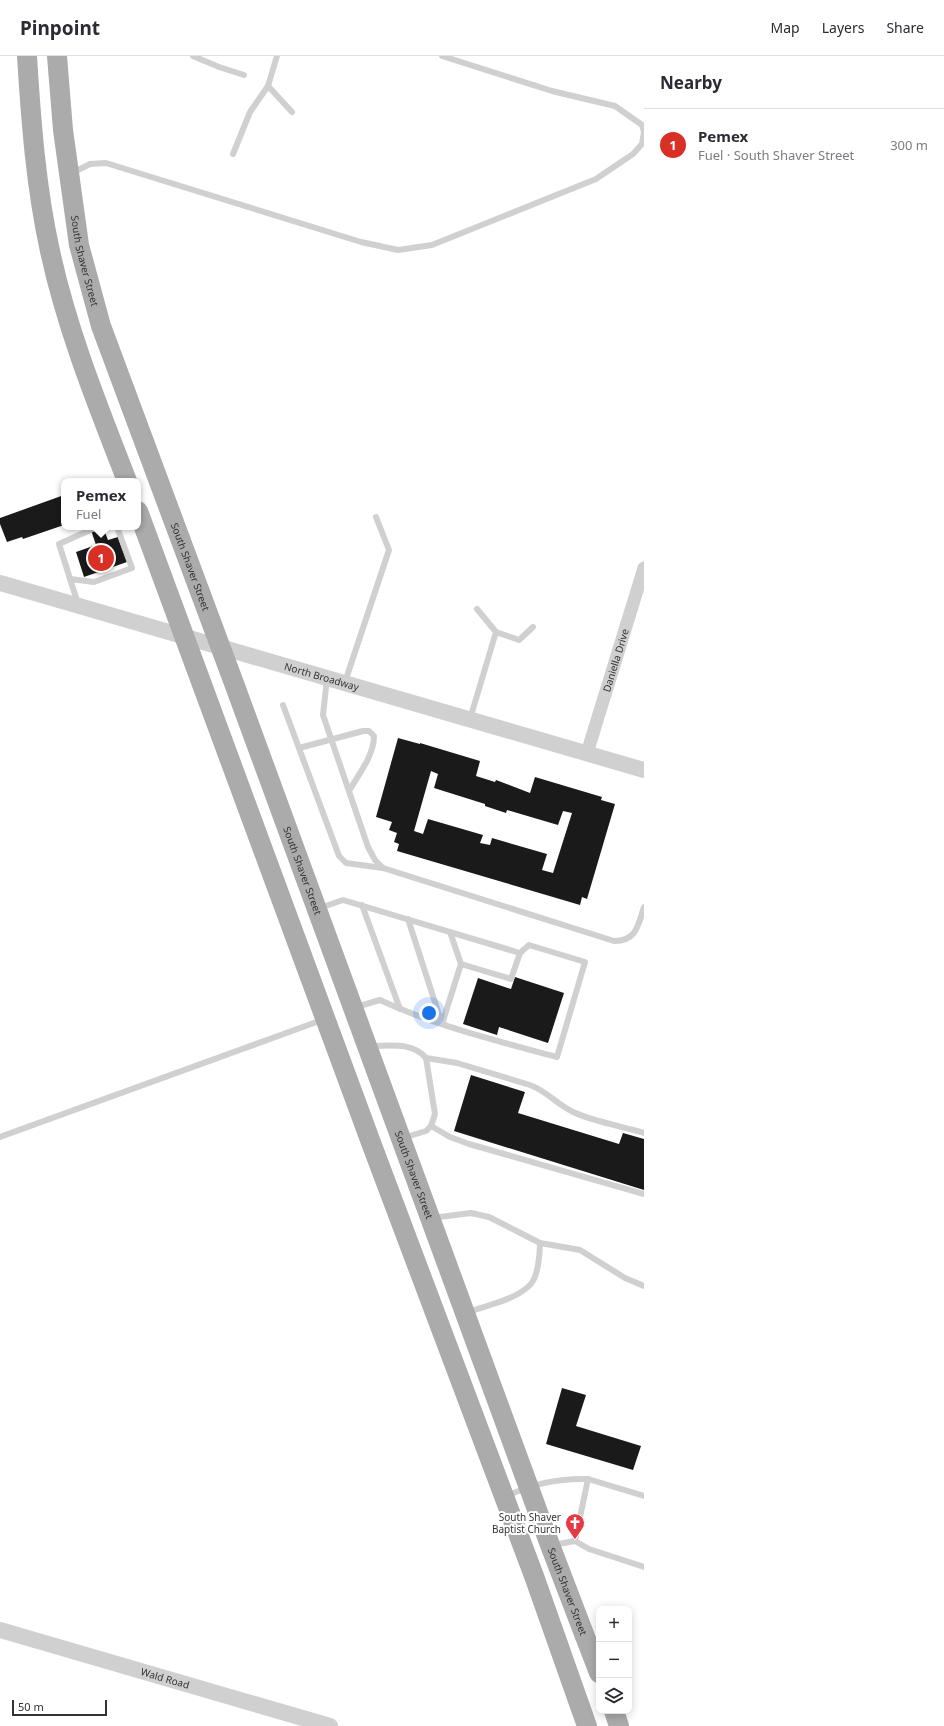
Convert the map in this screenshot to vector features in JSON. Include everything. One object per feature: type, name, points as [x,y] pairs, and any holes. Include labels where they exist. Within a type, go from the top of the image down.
[{"type":"main road","points":[[27,56],[33,136],[50,251],[73,335],[125,478]]},
{"type":"main road","name":"South Shaver Street","points":[[57,56],[68,175],[79,245],[97,311],[129,403],[317,909],[528,1486],[596,1665]]},
{"type":"main road","points":[[39,179],[68,175]]},
{"type":"main road","points":[[101,412],[129,403]]},
{"type":"main road","points":[[141,519],[373,1148],[504,1496],[587,1726]]},
{"type":"main road","points":[[326,1019],[353,1008]]},
{"type":"main road","points":[[373,1148],[401,1139]]},
{"type":"main road","points":[[439,1321],[465,1313]]},
{"type":"main road","points":[[615,1714],[619,1726]]},
{"type":"street","name":"Daniella Drive","points":[[587,753],[644,568]]},
{"type":"street","name":"North Broadway","points":[[0,583],[644,770]]},
{"type":"street","name":"Wald Road","points":[[0,1630],[330,1726]]},
{"type":"lane","points":[[193,56],[219,67],[244,75]]},
{"type":"lane","points":[[233,154],[250,112],[268,86],[277,56]]},
{"type":"lane","points":[[68,175],[90,164],[106,163],[361,242],[398,250],[432,245],[596,179],[633,154],[642,144],[644,132],[642,125],[615,106],[552,91],[442,56]]},
{"type":"lane","points":[[268,86],[292,112]]},
{"type":"lane","points":[[344,683],[389,550],[376,518]]},
{"type":"lane","points":[[79,606],[59,544],[90,530]]},
{"type":"lane","points":[[70,579],[94,582],[132,568],[118,530]]},
{"type":"lane","points":[[477,609],[496,632],[519,640],[533,628]]},
{"type":"lane","points":[[469,720],[496,632]]},
{"type":"lane","points":[[327,678],[323,715],[368,847],[375,860],[383,868]]},
{"type":"lane","points":[[283,705],[339,856],[346,863],[383,868],[614,941],[624,941],[632,937],[638,927],[644,907]]},
{"type":"lane","points":[[299,748],[369,731],[374,736],[371,752],[349,792]]},
{"type":"lane","points":[[317,909],[343,900],[520,953]]},
{"type":"lane","points":[[362,905],[400,1009]]},
{"type":"lane","points":[[408,919],[442,1024]]},
{"type":"lane","points":[[442,1024],[461,964],[450,932]]},
{"type":"lane","points":[[353,1008],[380,1000],[442,1024],[557,1057],[585,962],[529,945],[520,953],[511,979],[461,964]]},
{"type":"lane","points":[[0,1137],[326,1019]]},
{"type":"lane","points":[[367,1046],[405,1046],[420,1051],[426,1058],[435,1114],[431,1126],[426,1131],[401,1139]]},
{"type":"lane","points":[[426,1058],[457,1063],[530,1084],[541,1088],[554,1102],[575,1113],[644,1133]]},
{"type":"lane","points":[[431,1126],[450,1137],[469,1144],[644,1194]]},
{"type":"lane","points":[[430,1219],[471,1213],[489,1217],[540,1243],[580,1250],[625,1278],[644,1286]]},
{"type":"lane","points":[[465,1313],[519,1293],[532,1284],[540,1256],[540,1243]]},
{"type":"lane","points":[[504,1496],[528,1486],[565,1478],[588,1479],[644,1496]]},
{"type":"lane","points":[[575,1541],[588,1479]]},
{"type":"lane","points":[[550,1545],[575,1541],[589,1549],[644,1567]]},
{"type":"building","points":[[61,496],[61,526],[23,539],[22,537],[7,542],[0,524],[0,518]]},
{"type":"building","points":[[91,530],[104,530],[108,540],[118,537],[127,562],[84,577],[76,552],[96,545]]},
{"type":"building","points":[[398,738],[480,761],[476,776],[495,782],[496,780],[530,793],[535,777],[602,797],[601,800],[615,804],[587,899],[582,897],[580,905],[397,851],[399,844],[394,842],[397,833],[389,830],[392,822],[376,817]],"holes":[[[431,771],[438,774],[434,788],[485,804],[485,806],[506,813],[507,810],[558,825],[563,811],[572,813],[553,873],[542,870],[547,854],[492,838],[490,845],[480,843],[483,835],[428,819],[423,834],[414,831]]]},
{"type":"building","points":[[515,977],[564,993],[548,1043],[499,1027],[497,1035],[463,1024],[478,978],[511,989]]},
{"type":"building","points":[[471,1075],[525,1092],[518,1113],[619,1144],[623,1133],[644,1139],[644,1190],[454,1131]]},
{"type":"building","points":[[562,1388],[586,1395],[576,1426],[641,1446],[633,1470],[546,1444]]},
{"type":"place","name":"Pemex","points":[[101,558]]},
{"type":"place","name":"South Shaver Baptist Church","points":[[575,1540]]}]
